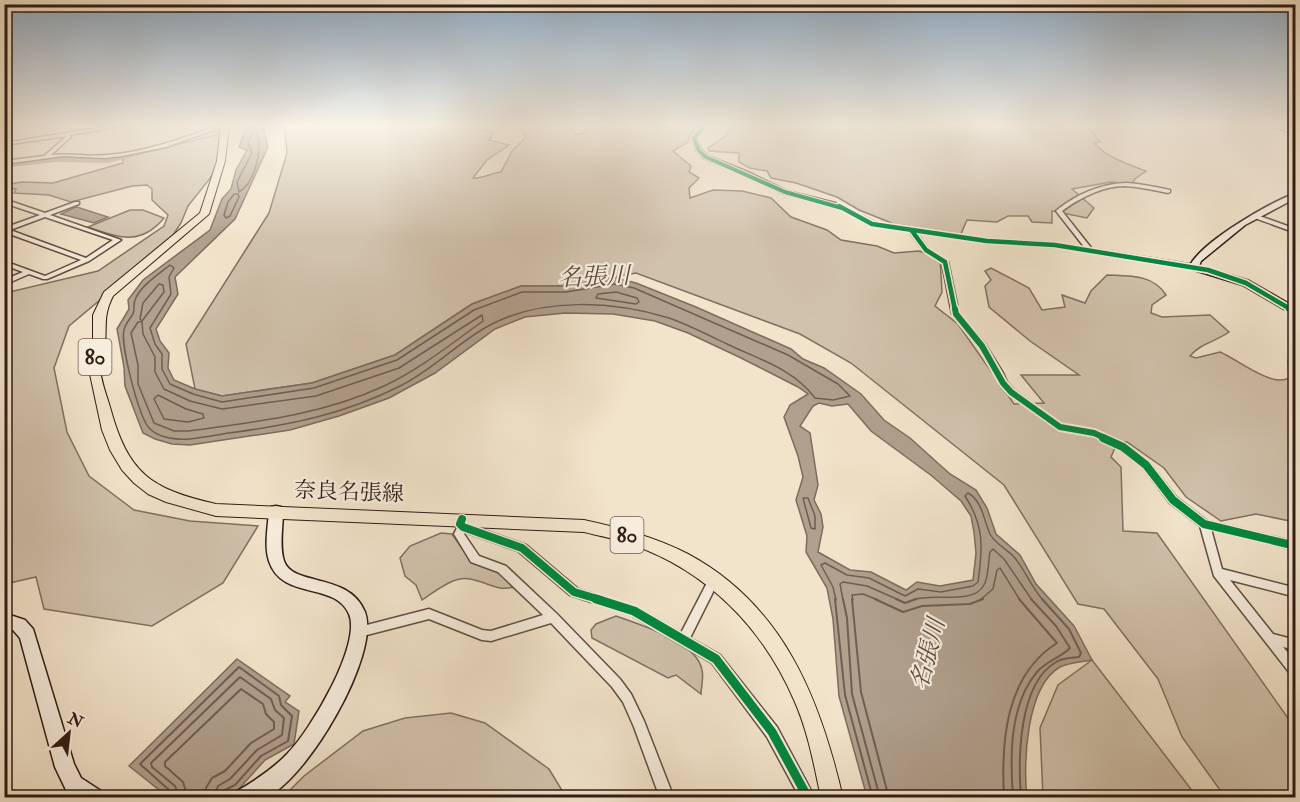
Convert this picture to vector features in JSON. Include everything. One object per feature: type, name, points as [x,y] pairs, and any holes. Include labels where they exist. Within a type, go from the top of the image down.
[{"type":"main road","name":"奈良名張線","points":[[221,162],[204,214],[108,294],[100,310],[99,346],[94,364],[104,413],[114,447],[124,465],[135,477],[162,494],[199,506],[232,512],[276,512],[463,523],[565,525],[608,530],[661,548],[715,580],[745,607],[788,663],[804,693],[822,748],[832,798]]},
{"type":"street","points":[[719,162],[785,192],[837,206],[872,224],[987,241],[1055,245],[1194,267],[1246,283],[1296,314]]},
{"type":"street","points":[[1090,250],[1059,211],[1098,190],[1121,185],[1168,191]]},
{"type":"street","points":[[1194,267],[1197,260],[1236,227],[1296,195]]},
{"type":"street","points":[[4,201],[118,240],[87,260],[45,278],[4,263]]},
{"type":"street","points":[[5,230],[77,203]]},
{"type":"street","points":[[1254,216],[1296,231]]},
{"type":"street","points":[[5,230],[87,260]]},
{"type":"street","points":[[912,231],[926,250],[945,262],[956,314],[982,346],[1003,383],[1059,427],[1094,433],[1123,447],[1146,465],[1173,500],[1204,524],[1296,546]]},
{"type":"street","points":[[4,283],[29,272]]},
{"type":"street","points":[[244,798],[280,774],[303,752],[319,731],[336,698],[357,644],[359,632],[357,611],[342,593],[291,578],[280,570],[276,556],[276,512]]},
{"type":"street","points":[[668,798],[627,698],[553,617],[502,569],[475,559],[459,534],[463,523],[522,548],[574,592],[634,611],[716,659],[772,732],[808,798]]},
{"type":"street","points":[[1204,524],[1218,573],[1296,672]]},
{"type":"street","points":[[1218,573],[1296,593]]},
{"type":"street","points":[[684,639],[715,580]]},
{"type":"street","points":[[359,632],[429,614],[482,635],[491,636],[553,617]]},
{"type":"street","points":[[4,620],[19,625],[27,634],[65,767],[74,785],[94,798]]},
{"type":"street","points":[[1270,638],[1296,645]]},
{"type":"shaded area","points":[[217,162],[211,177],[188,206],[181,223],[167,244],[69,326],[54,368],[67,432],[89,476],[134,510],[190,521],[258,526],[223,583],[152,626],[44,609],[36,577],[5,584],[5,293],[98,271],[164,226],[168,215],[152,200],[152,189],[147,185],[132,186],[71,202],[49,195],[14,193],[16,189],[5,188],[5,185],[22,182],[53,183],[123,163]]},
{"type":"shaded area","points":[[284,162],[485,162],[473,178],[477,178],[501,172],[506,162],[687,162],[691,166],[689,172],[699,178],[689,188],[690,198],[713,190],[742,191],[771,198],[791,217],[827,230],[841,240],[877,246],[894,253],[919,251],[940,258],[942,292],[935,306],[958,324],[1014,404],[1044,403],[1021,375],[1079,375],[1030,341],[989,307],[985,286],[991,280],[985,271],[991,268],[1029,288],[1042,310],[1065,307],[1062,295],[1085,303],[1091,291],[1107,275],[1132,276],[1147,280],[1161,288],[1166,295],[1152,305],[1151,313],[1162,317],[1210,315],[1229,332],[1199,348],[1190,356],[1196,358],[1220,352],[1264,376],[1282,380],[1289,378],[1288,360],[1295,357],[1295,522],[1256,514],[1221,521],[1186,497],[1164,468],[1127,442],[1117,443],[1111,457],[1121,467],[1123,531],[1157,533],[1295,728],[1295,797],[1225,797],[1182,737],[1158,679],[1104,609],[1078,604],[1004,485],[851,363],[800,334],[636,273],[566,286],[521,286],[472,304],[395,355],[312,383],[222,396],[195,389],[186,344],[269,213]]},
{"type":"shaded area","points":[[740,162],[1123,162],[1146,171],[1131,185],[1111,182],[1072,189],[1094,208],[1087,218],[1052,211],[1052,223],[1032,222],[1028,216],[1008,216],[997,222],[967,220],[961,234],[894,224],[859,210],[837,197],[796,183],[771,178],[767,171],[750,168]]},
{"type":"shaded area","points":[[130,210],[143,210],[164,218],[146,233],[137,236],[119,236],[88,227]]},
{"type":"shaded area","points":[[441,533],[452,534],[471,561],[500,571],[517,586],[499,588],[476,580],[457,580],[422,600],[416,585],[405,576],[400,558],[410,546]]},
{"type":"shaded area","points":[[616,616],[652,629],[690,651],[698,660],[702,670],[701,694],[676,675],[668,678],[592,638],[591,630],[596,624]]},
{"type":"shaded area","points":[[1092,660],[1197,797],[1043,797],[1040,728],[1058,685]]},
{"type":"shaded area","points":[[451,713],[485,723],[549,769],[566,797],[283,797],[304,776],[363,731],[405,718]]},
{"type":"water","name":"名張川","points":[[240,162],[261,162],[235,219],[175,277],[178,294],[156,329],[160,341],[169,353],[168,368],[174,380],[195,389],[222,396],[312,383],[395,355],[472,304],[521,286],[566,286],[616,278],[636,283],[696,307],[791,349],[803,359],[824,368],[861,394],[884,420],[910,438],[950,474],[976,490],[987,508],[996,534],[1020,555],[1036,584],[1074,626],[1092,660],[1060,667],[1049,677],[1040,691],[1029,727],[1026,765],[1027,797],[867,797],[839,696],[833,619],[827,588],[806,552],[807,536],[796,500],[803,477],[784,417],[790,405],[808,394],[688,333],[655,321],[613,314],[565,313],[525,317],[495,329],[435,373],[389,398],[339,416],[290,430],[190,445],[172,444],[143,433],[125,386],[117,329],[129,309],[128,300],[143,280],[210,230],[222,199],[231,189]],"holes":[[[819,403],[832,406],[848,404],[871,431],[932,476],[961,501],[971,516],[974,532],[976,553],[973,580],[940,586],[917,582],[906,590],[871,572],[850,570],[818,552],[823,527],[821,514],[814,500],[818,485],[810,433],[800,426],[813,406]]]},
{"type":"water","points":[[76,207],[108,217],[94,223],[61,214]]},
{"type":"water","points":[[237,659],[290,696],[285,702],[299,711],[294,744],[265,760],[238,790],[222,797],[168,797],[129,766]]},
{"type":"waterway","points":[[4,165],[26,162]]},
{"type":"cycle path","points":[[719,162],[785,192],[837,205],[872,224],[987,241],[1055,245],[1208,270],[1246,283],[1296,313]]},
{"type":"cycle path","points":[[912,231],[926,250],[945,262],[956,314],[982,346],[1003,383],[1011,392],[1060,427],[1094,433],[1123,447],[1146,465],[1173,500],[1204,524],[1296,546]]},
{"type":"cycle path","points":[[462,519],[460,524],[463,527],[522,548],[574,592],[634,611],[716,659],[772,732],[808,798]]}]
